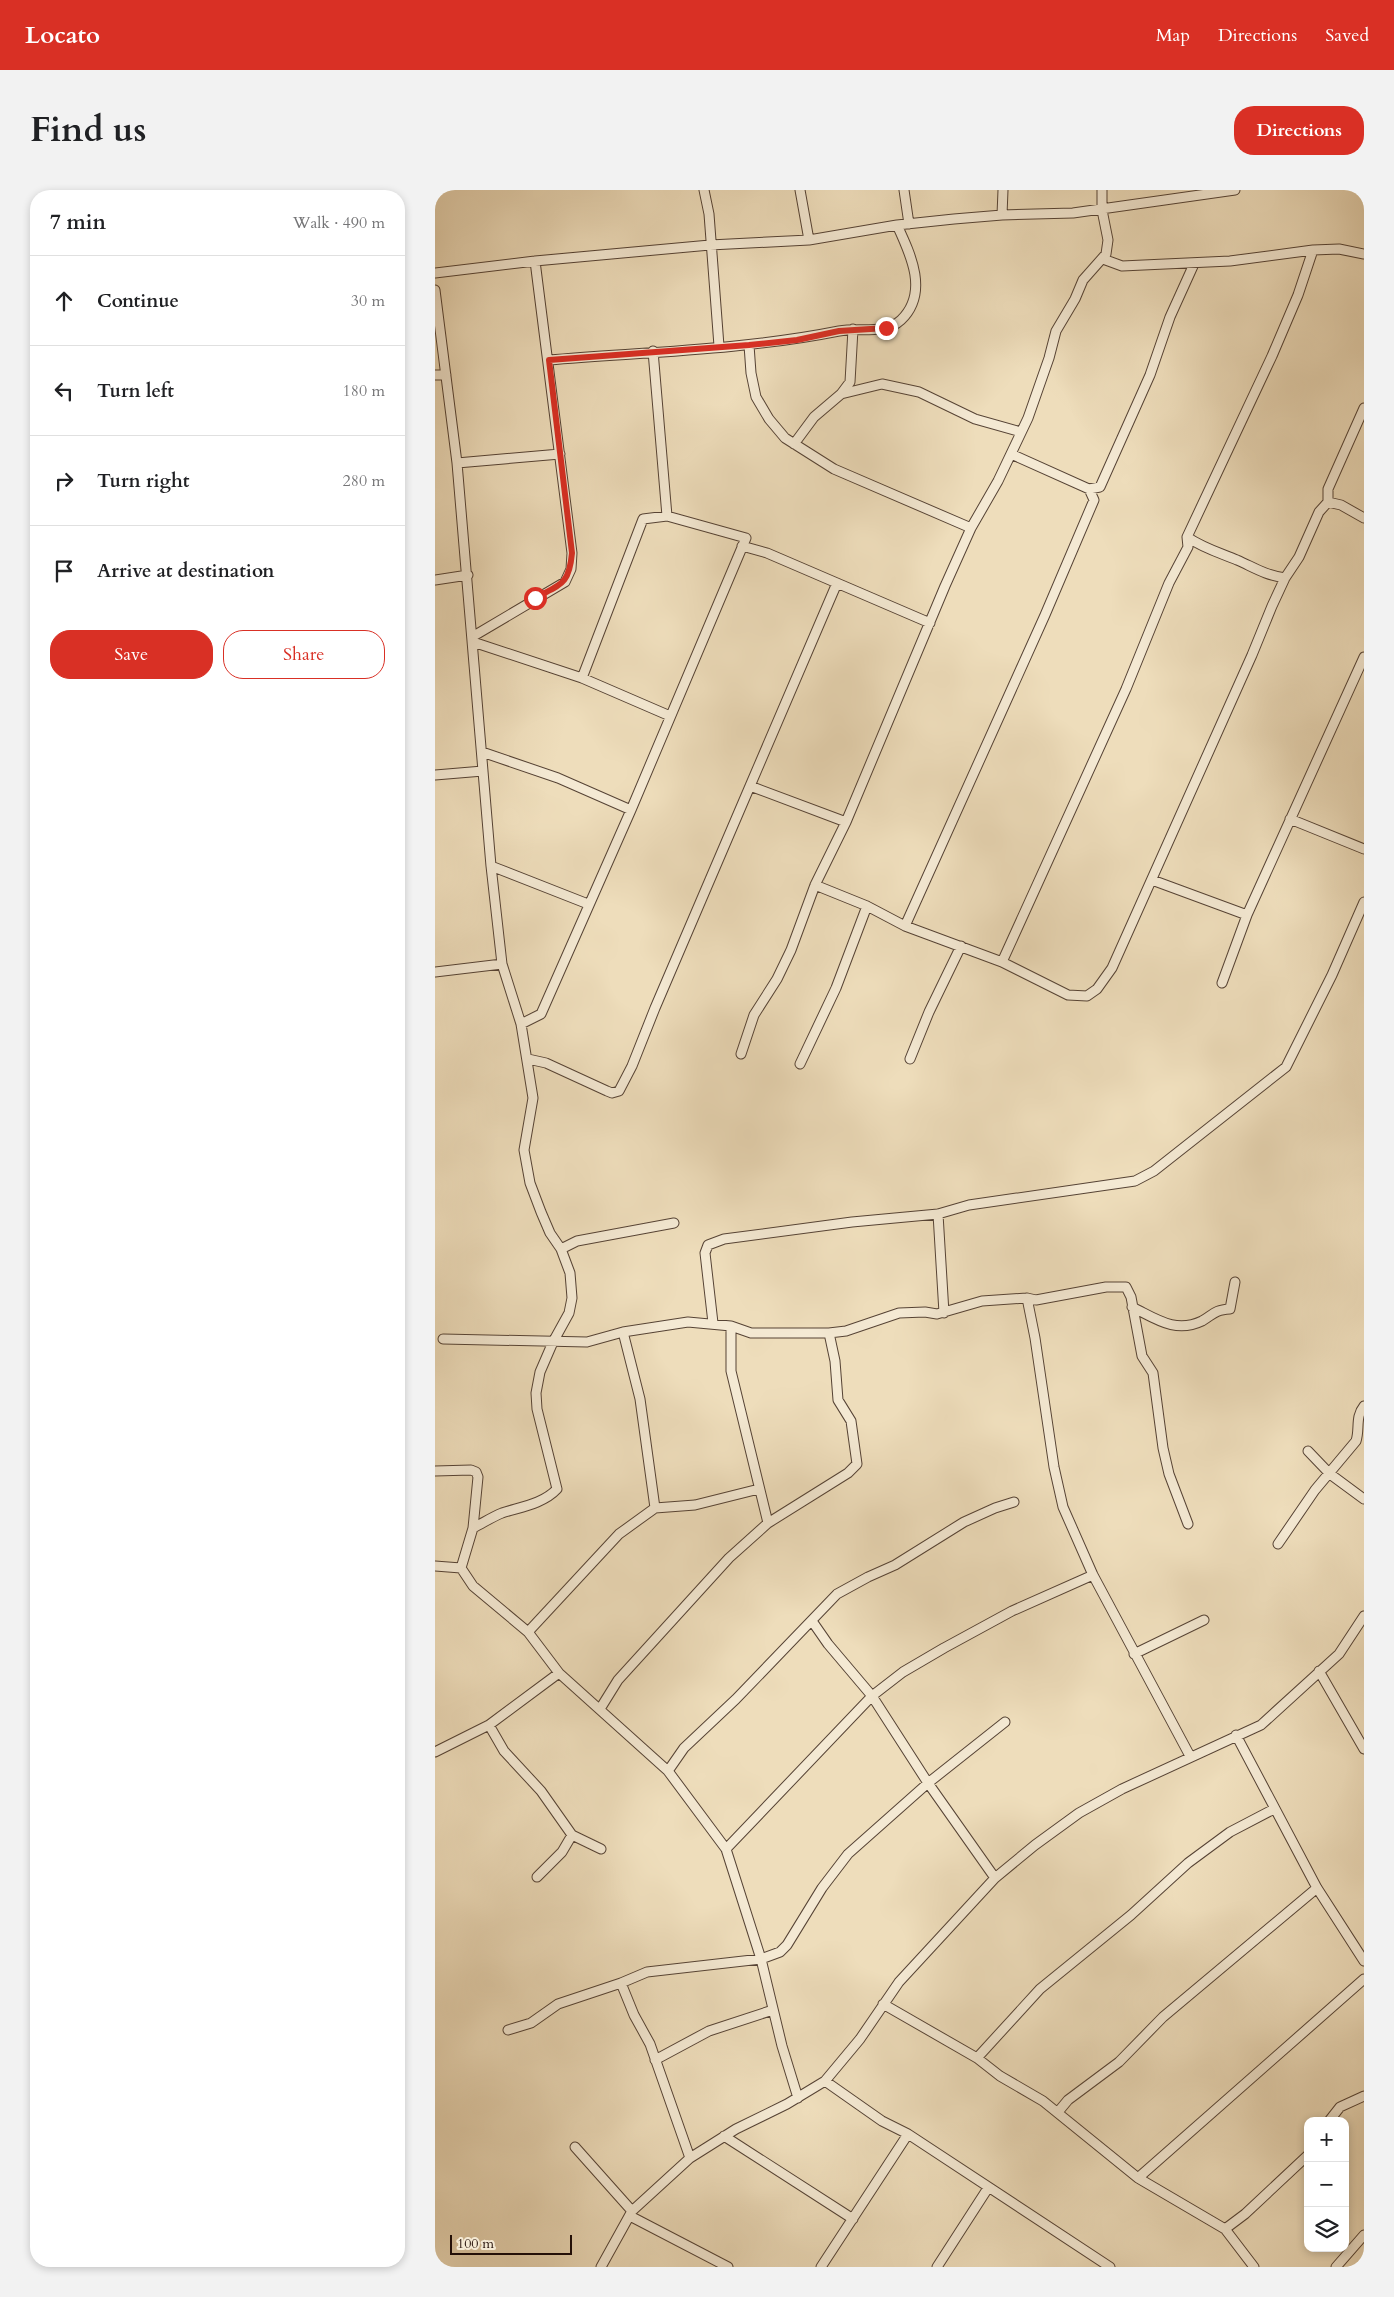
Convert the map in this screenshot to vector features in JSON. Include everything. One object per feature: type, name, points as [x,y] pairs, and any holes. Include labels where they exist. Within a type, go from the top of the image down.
[{"type":"street","points":[[704,190],[709,214],[719,346]]},
{"type":"street","points":[[800,190],[809,240]]},
{"type":"street","points":[[904,190],[909,224]]},
{"type":"street","points":[[1003,190],[1003,215]]},
{"type":"street","points":[[741,1054],[754,1016],[777,979],[791,950],[815,885],[846,822],[971,528],[1021,432],[1049,358],[1056,331],[1075,299],[1083,280],[1096,264],[1103,259],[1108,240],[1102,210],[1102,190]]},
{"type":"street","points":[[435,273],[535,261],[710,245],[809,240],[897,225],[1003,215],[1045,216],[1102,210],[1235,190]]},
{"type":"street","points":[[549,360],[749,345],[797,340],[853,329],[886,328],[895,325],[910,308],[916,295],[913,269],[897,225]]},
{"type":"street","points":[[1103,259],[1122,266],[1194,264],[1270,257],[1313,250],[1339,249],[1364,254]]},
{"type":"street","points":[[1003,962],[1126,689],[1169,584],[1188,547],[1187,537],[1276,347],[1299,294],[1313,250]]},
{"type":"street","points":[[473,640],[565,582],[571,569],[572,553],[535,261]]},
{"type":"street","points":[[905,926],[1045,615],[1150,375],[1170,317],[1194,264]]},
{"type":"street","points":[[435,290],[457,463],[468,575],[491,866],[502,964],[521,1024],[533,1098],[524,1150],[530,1183],[550,1234],[561,1249],[570,1273],[572,1298],[569,1313],[553,1342],[540,1372],[536,1393],[537,1409],[557,1489],[532,1504],[500,1514],[473,1528]]},
{"type":"street","points":[[794,444],[814,417],[841,394],[849,382],[853,329]]},
{"type":"street","points":[[749,345],[751,373],[757,397],[769,419],[785,438],[834,469],[971,528]]},
{"type":"street","points":[[653,351],[667,516]]},
{"type":"street","points":[[435,375],[445,375]]},
{"type":"street","points":[[841,394],[881,384],[919,392],[975,419],[1021,432]]},
{"type":"street","points":[[815,885],[867,906],[905,926],[1003,962],[1068,995],[1087,996],[1097,989],[1112,968],[1285,578],[1299,557],[1319,512],[1328,502],[1328,489],[1364,408]]},
{"type":"street","points":[[457,463],[560,454]]},
{"type":"street","points":[[1011,454],[1089,489],[1100,487]]},
{"type":"street","points":[[1089,489],[1095,500]]},
{"type":"street","points":[[1328,502],[1341,505],[1364,518]]},
{"type":"street","points":[[521,1024],[541,1014],[631,810],[669,716],[746,538],[667,516],[643,519],[582,678]]},
{"type":"street","points":[[1187,537],[1206,549],[1235,560],[1257,572],[1285,578]]},
{"type":"street","points":[[743,546],[767,553],[930,623]]},
{"type":"street","points":[[435,580],[468,575]]},
{"type":"street","points":[[528,1059],[546,1063],[612,1093],[619,1091],[632,1066],[837,582]]},
{"type":"street","points":[[473,640],[582,678],[669,716]]},
{"type":"street","points":[[1222,983],[1247,915],[1364,658]]},
{"type":"street","points":[[482,752],[558,778],[631,810]]},
{"type":"street","points":[[435,775],[483,772]]},
{"type":"street","points":[[750,786],[846,822]]},
{"type":"street","points":[[1290,819],[1364,849]]},
{"type":"street","points":[[491,866],[588,904]]},
{"type":"street","points":[[1152,880],[1247,915]]},
{"type":"street","points":[[713,1323],[705,1253],[709,1244],[724,1239],[852,1222],[938,1214],[969,1205],[1135,1181],[1153,1171],[1285,1067],[1332,975],[1364,902]]},
{"type":"street","points":[[801,1064],[836,988],[867,906]]},
{"type":"street","points":[[910,1059],[929,1012],[961,946]]},
{"type":"street","points":[[435,972],[502,964]]},
{"type":"street","points":[[938,1214],[944,1313]]},
{"type":"street","points":[[561,1249],[577,1241],[674,1223]]},
{"type":"street","points":[[1132,1307],[1162,1324],[1183,1326],[1195,1324],[1205,1319],[1216,1309],[1230,1309],[1235,1282]]},
{"type":"street","points":[[443,1338],[587,1342],[623,1332],[688,1322],[731,1326],[751,1333],[829,1333],[845,1331],[899,1313],[944,1313],[975,1302],[1027,1298],[1036,1300],[1106,1287],[1126,1287],[1131,1297],[1142,1356],[1153,1373],[1163,1448],[1169,1474],[1188,1524]]},
{"type":"street","points":[[1027,1298],[1035,1338],[1054,1467],[1063,1507],[1093,1575],[1190,1756]]},
{"type":"street","points":[[731,1326],[731,1371],[768,1523]]},
{"type":"street","points":[[623,1332],[640,1399],[655,1508]]},
{"type":"street","points":[[600,1710],[618,1680],[654,1638],[729,1558],[768,1523],[848,1473],[857,1464],[851,1421],[838,1400],[835,1361],[829,1333]]},
{"type":"street","points":[[1278,1544],[1315,1490],[1331,1474],[1356,1441],[1358,1436],[1358,1417],[1364,1406]]},
{"type":"street","points":[[1308,1451],[1331,1474],[1364,1500]]},
{"type":"street","points":[[435,1471],[471,1470],[476,1472],[479,1482],[474,1504],[473,1528],[461,1568]]},
{"type":"street","points":[[528,1632],[619,1534],[655,1508],[695,1505],[759,1490]]},
{"type":"street","points":[[668,1771],[684,1748],[736,1699],[837,1594],[895,1565],[963,1522],[1014,1502]]},
{"type":"street","points":[[436,1568],[461,1568]]},
{"type":"street","points":[[461,1568],[473,1586],[528,1632],[559,1673],[668,1771],[726,1848],[761,1959],[782,2046],[798,2098]]},
{"type":"street","points":[[726,1848],[872,1696],[903,1672],[1012,1611],[1093,1575]]},
{"type":"street","points":[[1339,1654],[1364,1616]]},
{"type":"street","points":[[1134,1654],[1204,1620]]},
{"type":"street","points":[[811,1621],[872,1696],[928,1783],[995,1878]]},
{"type":"street","points":[[601,2267],[631,2214],[690,2158],[724,2136],[798,2098],[825,2081],[860,2039],[899,1982],[995,1878],[1035,1845],[1079,1814],[1122,1789],[1235,1735],[1261,1725],[1339,1654],[1364,1624]]},
{"type":"street","points":[[1319,1671],[1364,1749]]},
{"type":"street","points":[[435,1752],[489,1725],[559,1673]]},
{"type":"street","points":[[508,2030],[531,2023],[558,2004],[621,1983],[647,1972],[761,1959],[780,1952],[787,1945],[822,1888],[842,1861],[869,1834],[928,1783],[1005,1722]]},
{"type":"street","points":[[489,1725],[504,1751],[541,1790],[572,1835],[601,1848]]},
{"type":"street","points":[[1235,1735],[1317,1888],[1364,1961]]},
{"type":"street","points":[[977,2058],[1040,1989],[1117,1927],[1187,1863],[1230,1832],[1274,1809]]},
{"type":"street","points":[[537,1877],[562,1852],[572,1835]]},
{"type":"street","points":[[1058,2112],[1068,2100],[1119,2062],[1163,2017],[1317,1888]]},
{"type":"street","points":[[1138,2178],[1364,1979]]},
{"type":"street","points":[[621,1983],[655,2060],[690,2158]]},
{"type":"street","points":[[883,2004],[977,2058],[1000,2076],[1058,2112],[1138,2178],[1225,2229],[1253,2267]]},
{"type":"street","points":[[655,2060],[709,2031],[773,2010]]},
{"type":"street","points":[[825,2081],[882,2121],[908,2134],[1110,2267]]},
{"type":"street","points":[[1332,2117],[1340,2107],[1364,2096]]},
{"type":"street","points":[[821,2267],[908,2134]]},
{"type":"street","points":[[724,2136],[853,2220]]},
{"type":"street","points":[[575,2147],[631,2214],[728,2267]]},
{"type":"street","points":[[1225,2229],[1245,2214],[1304,2159]]},
{"type":"street","points":[[937,2267],[988,2188]]},
{"type":"street","points":[[1336,2267],[1364,2235]]},
{"type":"route","points":[[535,598],[565,582],[571,569],[572,553],[549,360],[749,345],[797,340],[853,329],[886,328]]}]
